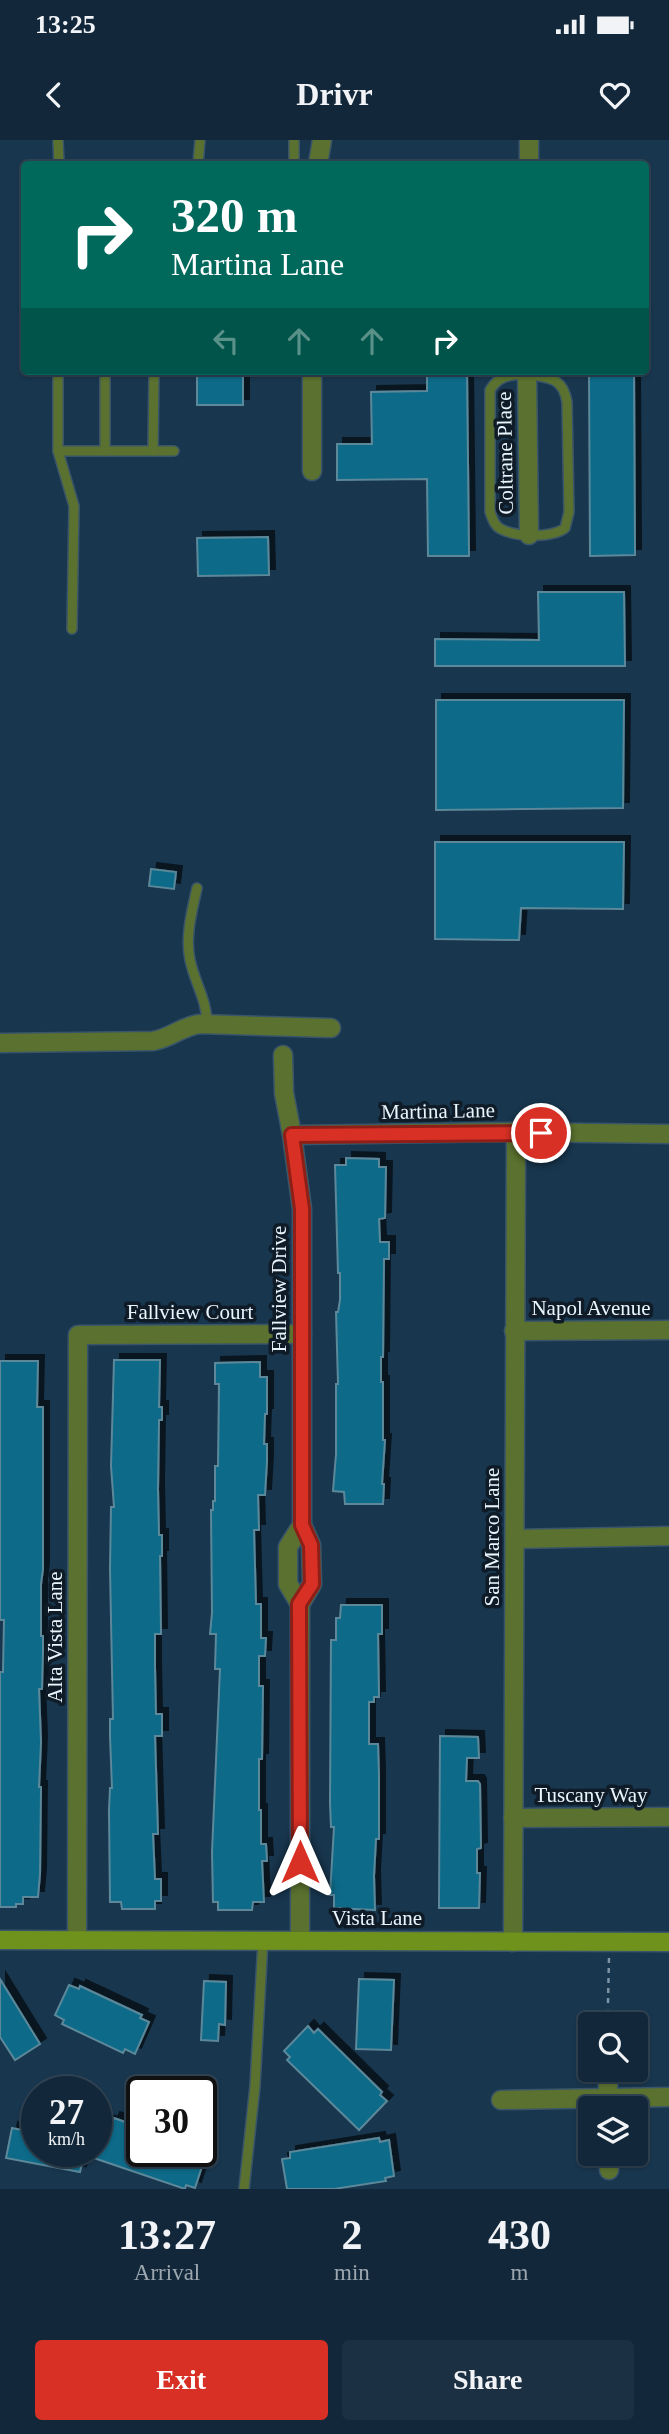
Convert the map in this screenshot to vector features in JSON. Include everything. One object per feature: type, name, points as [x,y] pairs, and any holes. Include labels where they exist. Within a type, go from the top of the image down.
[{"type":"street","points":[[318,161],[322,140]]},
{"type":"street","points":[[529,140],[529,161]]},
{"type":"street","points":[[312,375],[312,471]]},
{"type":"street","name":"Coltrane Place","points":[[527,375],[528,535]]},
{"type":"street","points":[[0,1043],[152,1041],[166,1039],[189,1025],[331,1028]]},
{"type":"street","name":"Fallview Drive","points":[[284,1055],[284,1094],[302,1209],[302,1525],[311,1545],[312,1584],[299,1604],[300,1940]]},
{"type":"street","name":"Martina Lane","points":[[292,1135],[516,1132],[669,1134]]},
{"type":"street","name":"San Marco Lane","points":[[513,1942],[516,1132]]},
{"type":"street","name":"Napol Avenue","points":[[514,1331],[669,1330]]},
{"type":"street","name":"Fallview Court","points":[[78,1335],[302,1334]]},
{"type":"street","name":"Alta Vista Lane","points":[[77,1940],[78,1335]]},
{"type":"street","points":[[515,1539],[669,1536]]},
{"type":"street","name":"Tuscany Way","points":[[513,1818],[669,1817]]},
{"type":"street","name":"Vista Lane","points":[[0,1940],[669,1942]]},
{"type":"street","points":[[648,2099],[669,2097]]},
{"type":"street","points":[[501,2100],[578,2103]]},
{"type":"lane","points":[[58,140],[58,161]]},
{"type":"lane","points":[[198,161],[200,140]]},
{"type":"lane","points":[[294,140],[294,161]]},
{"type":"lane","points":[[58,375],[58,451],[74,506],[72,629]]},
{"type":"lane","points":[[105,375],[105,451]]},
{"type":"lane","points":[[153,375],[153,451]]},
{"type":"lane","points":[[506,375],[495,381],[490,390],[490,512],[495,524],[503,531],[548,535],[560,533],[565,528],[569,512],[567,402],[565,388],[559,382],[534,375]]},
{"type":"lane","points":[[58,451],[174,451]]},
{"type":"lane","points":[[197,888],[189,935],[190,961],[205,999],[207,1025]]},
{"type":"lane","points":[[244,2189],[255,2086],[263,1940]]},
{"type":"path","points":[[608,2012],[609,1942]]},
{"type":"building","points":[[197,375],[243,375],[243,405],[197,405]]},
{"type":"building","points":[[427,375],[467,375],[469,556],[428,556],[427,479],[337,480],[337,444],[372,444],[371,392],[427,391]]},
{"type":"building","points":[[589,375],[634,375],[635,555],[590,556]]},
{"type":"building","points":[[268,537],[269,575],[198,576],[197,538]]},
{"type":"building","points":[[538,592],[624,592],[625,666],[435,666],[435,639],[539,640]]},
{"type":"building","points":[[436,700],[624,700],[623,808],[436,810]]},
{"type":"building","points":[[435,842],[624,842],[623,909],[521,908],[519,940],[435,939]]},
{"type":"building","points":[[151,869],[176,872],[174,889],[149,886]]},
{"type":"building","points":[[346,1158],[379,1159],[379,1167],[386,1167],[385,1218],[379,1219],[380,1242],[389,1242],[389,1259],[384,1259],[381,1357],[385,1440],[383,1504],[345,1504],[344,1492],[333,1491],[338,1384],[336,1312],[340,1300],[335,1165],[346,1165]]},
{"type":"building","points":[[114,1360],[160,1360],[159,1407],[162,1407],[162,1420],[159,1420],[158,1489],[159,1535],[162,1535],[161,1634],[155,1634],[155,1668],[156,1714],[162,1714],[162,1736],[155,1736],[158,1834],[153,1834],[155,1879],[161,1879],[161,1901],[155,1901],[155,1909],[122,1909],[121,1902],[110,1902],[110,1719],[113,1719],[110,1569],[111,1507],[114,1507],[111,1466]]},
{"type":"building","points":[[0,1361],[38,1361],[37,1407],[43,1407],[43,1650],[42,1689],[39,1689],[40,1874],[38,1897],[23,1897],[23,1904],[16,1904],[16,1907],[0,1907],[0,1672],[3,1672],[4,1620],[0,1620]]},
{"type":"building","points":[[260,1362],[260,1377],[267,1377],[264,1444],[267,1444],[267,1461],[265,1495],[258,1495],[259,1530],[254,1530],[256,1604],[261,1604],[261,1638],[266,1638],[265,1656],[259,1656],[259,1686],[263,1686],[259,1810],[261,1844],[266,1844],[267,1861],[262,1861],[264,1902],[253,1902],[252,1910],[218,1910],[218,1902],[213,1902],[212,1852],[220,1669],[215,1669],[216,1634],[210,1634],[211,1510],[215,1501],[215,1466],[218,1466],[219,1384],[215,1384],[215,1363]]},
{"type":"building","points":[[341,1605],[382,1605],[382,1634],[378,1634],[379,1697],[374,1697],[374,1702],[369,1702],[369,1744],[378,1744],[379,1775],[375,1910],[334,1908],[334,1895],[330,1895],[334,1827],[331,1827],[330,1803],[331,1640],[336,1640],[336,1618],[340,1618]]},
{"type":"building","points":[[440,1736],[478,1737],[479,1758],[467,1758],[466,1781],[478,1781],[480,1784],[481,1848],[477,1849],[477,1873],[480,1873],[479,1908],[439,1908]]},
{"type":"building","points":[[0,1979],[40,2044],[15,2060],[0,2037]]},
{"type":"building","points":[[359,1979],[394,1980],[391,2050],[356,2049]]},
{"type":"building","points":[[204,1981],[226,1982],[225,2025],[219,2024],[218,2041],[201,2040]]},
{"type":"building","points":[[69,1985],[79,1989],[80,1986],[142,2015],[140,2018],[149,2022],[135,2054],[125,2049],[123,2053],[62,2024],[64,2020],[55,2015]]},
{"type":"building","points":[[308,2026],[314,2033],[318,2029],[382,2092],[380,2095],[387,2101],[359,2130],[287,2060],[290,2057],[284,2051]]},
{"type":"building","points":[[114,2118],[126,2122],[126,2167],[202,2167],[195,2188],[186,2185],[185,2189],[112,2164]]},
{"type":"building","points":[[12,2128],[21,2130],[21,2161],[6,2158]]},
{"type":"building","points":[[379,2138],[380,2142],[389,2140],[394,2176],[385,2178],[386,2181],[334,2189],[287,2189],[282,2159],[290,2158],[290,2152]]},
{"type":"building","points":[[54,2167],[81,2167],[80,2172]]},
{"type":"route","points":[[300,1862],[299,1604],[312,1584],[311,1545],[302,1525],[302,1209],[292,1135],[541,1133]]}]
